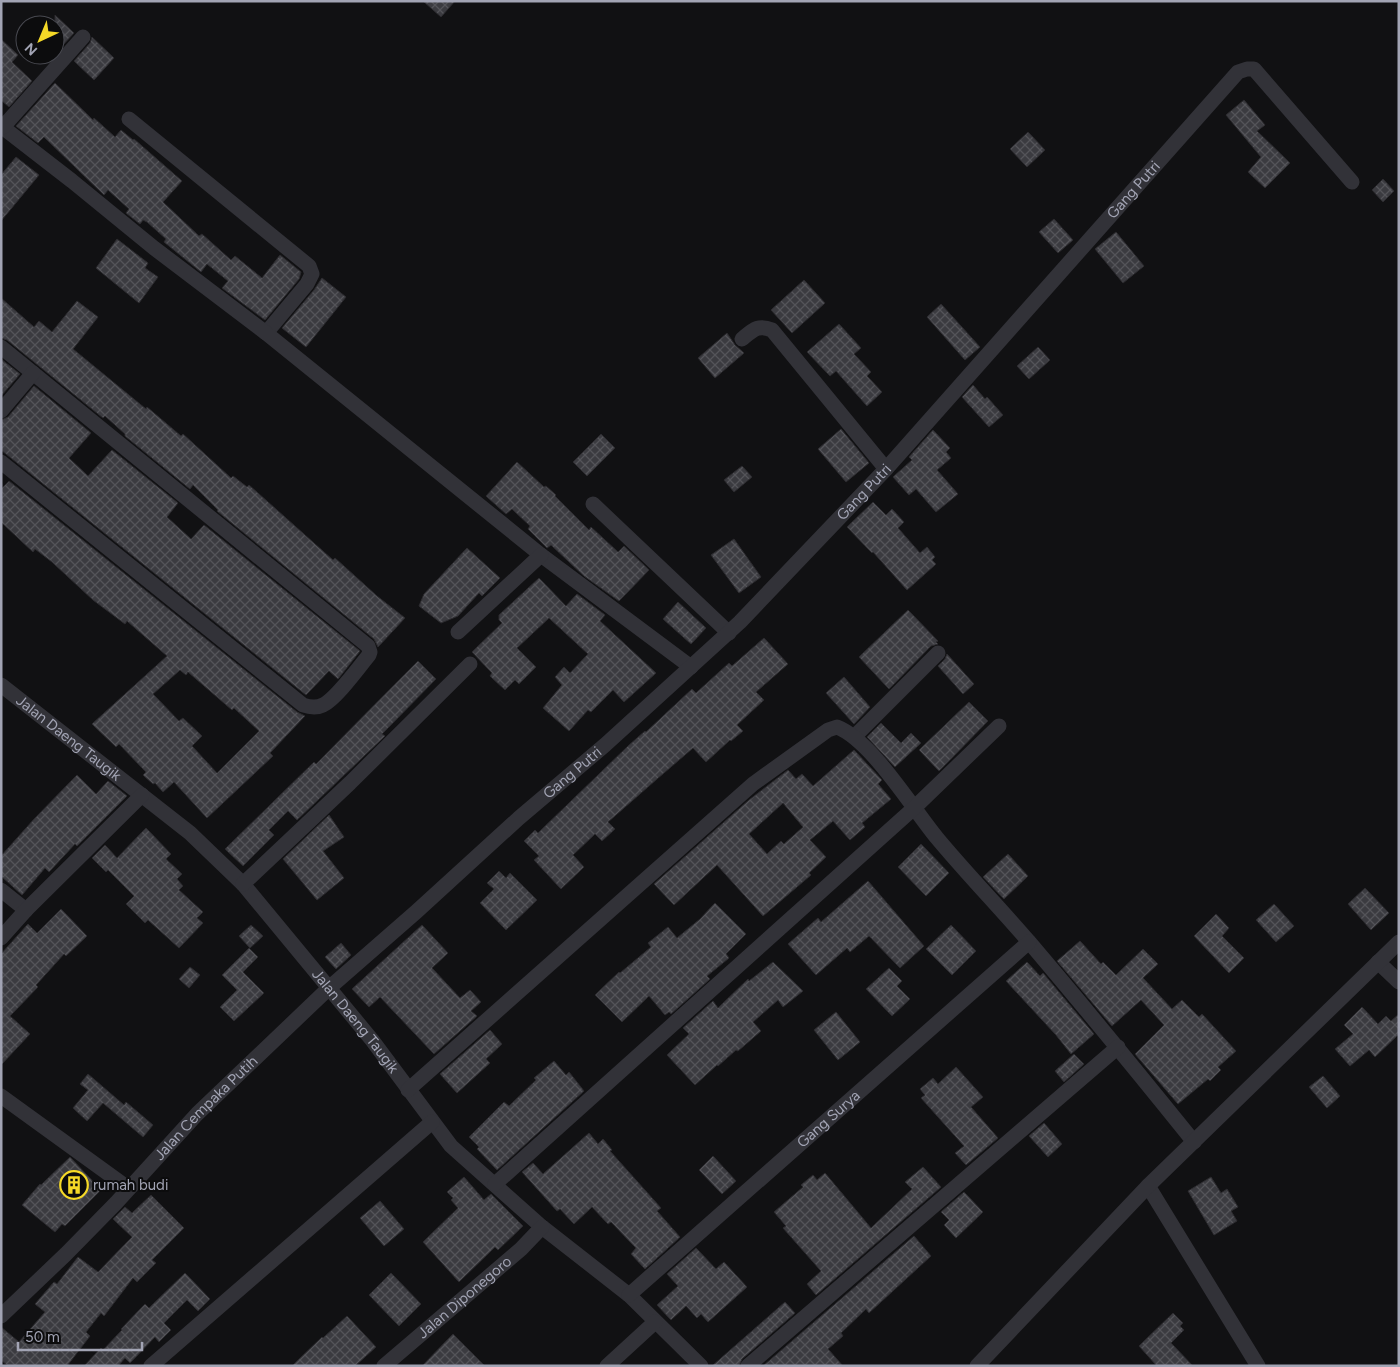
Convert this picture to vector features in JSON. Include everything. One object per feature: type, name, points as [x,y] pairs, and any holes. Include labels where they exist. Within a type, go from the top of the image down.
[{"type":"street","points":[[83,37],[2,126],[154,248],[266,333],[541,554],[691,667]]},
{"type":"street","name":"Gang Putri","points":[[329,988],[729,633],[886,469],[1238,72],[1254,69],[1352,182]]},
{"type":"street","points":[[129,119],[309,266],[312,274],[307,284],[266,333]]},
{"type":"street","points":[[742,339],[755,329],[764,327],[772,330],[886,469]]},
{"type":"street","points":[[1,347],[368,646],[369,655],[341,689],[323,705],[316,707],[303,705],[1,462]]},
{"type":"street","points":[[1,411],[33,373]]},
{"type":"street","points":[[594,504],[729,633]]},
{"type":"street","points":[[458,632],[541,554]]},
{"type":"street","points":[[855,736],[938,654]]},
{"type":"street","points":[[243,884],[470,664]]},
{"type":"street","name":"Jalan Daeng Taugik","points":[[1,685],[190,833],[243,884],[372,1040],[451,1146],[542,1227],[629,1295],[701,1366]]},
{"type":"street","points":[[408,1090],[753,784],[828,730],[837,726],[855,736],[937,837],[1118,1048],[1194,1142]]},
{"type":"street","points":[[495,1184],[914,808],[999,726]]},
{"type":"street","points":[[1,938],[26,910],[142,795]]},
{"type":"street","points":[[1,890],[26,910]]},
{"type":"street","name":"Gang Surya","points":[[629,1295],[1029,942]]},
{"type":"street","points":[[977,1366],[1148,1186],[1399,942]]},
{"type":"street","points":[[1378,962],[1399,982]]},
{"type":"street","name":"Jalan Cempaka Putih","points":[[1,1316],[66,1254],[197,1114],[329,988]]},
{"type":"street","points":[[748,1366],[1118,1048]]},
{"type":"street","points":[[1,1096],[128,1188]]},
{"type":"street","points":[[151,1366],[432,1122]]},
{"type":"street","points":[[1148,1186],[1258,1366]]},
{"type":"street","name":"Jalan Diponegoro","points":[[384,1366],[521,1249],[542,1227]]},
{"type":"street","points":[[607,1366],[655,1322]]},
{"type":"building","points":[[423,1],[455,1],[441,17]]},
{"type":"building","points":[[65,24],[74,33],[65,43]]},
{"type":"building","points":[[92,37],[114,58],[94,80],[74,61],[90,43]]},
{"type":"building","points":[[1,39],[15,52],[15,58],[12,62],[32,81],[9,107],[1,100]]},
{"type":"building","points":[[55,83],[93,120],[94,118],[115,137],[121,130],[182,181],[163,202],[199,236],[202,234],[231,260],[235,256],[262,278],[280,255],[301,272],[299,279],[265,320],[222,288],[228,281],[207,264],[201,272],[164,242],[166,239],[147,222],[143,220],[140,224],[126,213],[129,209],[108,190],[104,195],[44,137],[38,143],[16,126]]},
{"type":"building","points":[[1244,100],[1265,125],[1257,131],[1290,163],[1265,188],[1248,172],[1261,157],[1226,115]]},
{"type":"building","points":[[1028,132],[1045,150],[1027,167],[1010,149]]},
{"type":"building","points":[[16,157],[39,175],[1,221],[1,175]]},
{"type":"building","points":[[1383,179],[1394,191],[1383,202],[1372,190]]},
{"type":"building","points":[[1054,219],[1073,240],[1058,253],[1039,232]]},
{"type":"building","points":[[1116,232],[1144,266],[1123,283],[1095,249]]},
{"type":"building","points":[[117,239],[148,263],[145,268],[158,277],[139,303],[96,268]]},
{"type":"building","points":[[322,278],[346,297],[306,347],[282,328]]},
{"type":"building","points":[[804,280],[825,303],[792,333],[771,310]]},
{"type":"building","points":[[1,298],[34,327],[39,321],[52,332],[77,301],[98,317],[73,349],[146,409],[147,407],[181,436],[183,434],[231,478],[233,476],[247,487],[249,485],[333,560],[335,558],[377,596],[405,618],[378,647],[374,639],[217,511],[193,485],[190,489],[125,436],[105,416],[103,418],[7,340],[1,338]]},
{"type":"building","points":[[941,304],[980,347],[965,360],[927,317]]},
{"type":"building","points":[[839,324],[861,348],[854,354],[871,372],[867,376],[882,392],[867,406],[836,371],[830,376],[807,352]]},
{"type":"building","points":[[727,333],[735,345],[744,353],[715,378],[698,358]]},
{"type":"building","points":[[1038,347],[1050,360],[1029,379],[1017,366]]},
{"type":"building","points":[[1,359],[20,374],[1,396]]},
{"type":"building","points":[[973,385],[1003,415],[989,427],[962,397]]},
{"type":"building","points":[[34,386],[91,433],[69,458],[88,476],[112,450],[178,503],[167,517],[191,539],[204,525],[360,651],[338,679],[329,671],[306,695],[1,450],[1,420],[8,417]]},
{"type":"building","points":[[841,429],[869,463],[846,482],[818,449]]},
{"type":"building","points":[[933,430],[950,448],[946,452],[951,458],[937,470],[958,494],[936,512],[916,489],[909,495],[893,477],[912,460],[909,457]]},
{"type":"building","points":[[601,434],[615,448],[587,476],[573,462]]},
{"type":"building","points":[[517,462],[544,487],[546,486],[556,495],[589,530],[591,527],[618,552],[624,546],[649,570],[619,601],[584,576],[551,545],[547,548],[528,529],[530,526],[512,509],[506,514],[486,496]]},
{"type":"building","points":[[742,466],[752,477],[734,492],[724,480]]},
{"type":"building","points":[[9,481],[297,712],[305,716],[270,753],[273,756],[207,818],[174,782],[163,792],[155,783],[153,784],[143,775],[146,772],[119,744],[116,747],[92,724],[167,656],[127,621],[125,624],[93,600],[52,562],[35,549],[33,552],[1,522],[1,489]],"holes":[[[180,670],[186,675],[188,672],[232,710],[234,708],[259,731],[217,773],[192,746],[202,736],[183,718],[179,721],[153,694]]]},
{"type":"building","points":[[873,502],[886,515],[892,509],[904,522],[898,528],[920,553],[927,547],[935,557],[932,560],[936,564],[907,590],[873,552],[847,527]]},
{"type":"building","points":[[734,539],[761,577],[739,593],[711,555]]},
{"type":"building","points":[[467,548],[500,578],[482,596],[479,593],[458,616],[441,623],[419,606],[424,594]]},
{"type":"building","points":[[539,578],[566,606],[577,594],[605,615],[600,621],[656,673],[624,702],[613,690],[591,712],[588,710],[569,731],[543,708],[562,685],[555,677],[564,667],[570,673],[588,654],[549,618],[517,648],[536,667],[519,684],[515,680],[505,690],[490,676],[492,673],[472,652],[502,623],[499,620],[499,615]]},
{"type":"building","points":[[678,602],[706,628],[691,644],[663,619]]},
{"type":"building","points":[[908,610],[938,641],[936,642],[938,644],[931,646],[889,689],[859,657]]},
{"type":"building","points":[[764,638],[788,664],[756,692],[764,700],[737,725],[743,731],[706,762],[693,748],[657,779],[608,822],[615,829],[602,841],[595,834],[573,855],[584,867],[561,889],[534,860],[539,856],[524,841],[535,830],[538,833],[628,746],[646,732],[692,689],[696,693],[729,663],[732,666]]},
{"type":"building","points":[[947,654],[974,684],[963,694],[938,666]]},
{"type":"building","points":[[418,661],[436,679],[382,734],[385,736],[297,820],[288,811],[269,830],[274,835],[243,866],[225,849],[314,762],[316,764]]},
{"type":"building","points":[[844,677],[870,707],[854,724],[826,693]]},
{"type":"building","points":[[969,702],[988,721],[939,771],[919,750]]},
{"type":"building","points":[[881,723],[901,743],[911,733],[921,743],[895,767],[867,737]]},
{"type":"building","points":[[854,750],[882,780],[878,784],[891,799],[862,823],[865,827],[850,840],[833,821],[810,840],[826,857],[809,873],[811,875],[763,916],[717,865],[674,905],[654,884],[749,800],[788,770],[796,779],[802,774],[813,786]],"holes":[[[783,803],[803,827],[784,844],[781,841],[767,854],[749,834]]]},
{"type":"building","points":[[77,775],[96,794],[108,781],[127,796],[77,846],[75,844],[49,872],[45,868],[22,895],[1,876],[1,856]]},
{"type":"building","points":[[329,815],[344,837],[323,851],[344,878],[317,900],[283,859]]},
{"type":"building","points":[[146,828],[171,854],[166,859],[182,874],[177,879],[183,886],[179,890],[203,912],[197,918],[203,923],[179,948],[148,920],[145,923],[126,904],[134,896],[108,870],[106,872],[92,858],[105,845],[117,858]]},
{"type":"building","points":[[921,844],[949,873],[926,896],[898,867]]},
{"type":"building","points":[[1008,854],[1028,876],[1004,899],[983,877]]},
{"type":"building","points":[[499,871],[506,878],[510,873],[537,900],[506,930],[480,903],[494,889],[487,883]]},
{"type":"building","points":[[868,881],[924,946],[900,968],[869,936],[850,952],[847,948],[816,975],[788,944],[818,918],[821,922]]},
{"type":"building","points":[[1365,888],[1389,913],[1371,930],[1348,904]]},
{"type":"building","points":[[715,903],[746,934],[726,954],[729,958],[707,976],[710,979],[671,1014],[669,1012],[665,1015],[649,996],[622,1022],[595,995],[619,972],[651,947],[648,943],[668,927],[677,938],[700,919]]},
{"type":"building","points":[[1274,904],[1294,926],[1276,942],[1256,920]]},
{"type":"building","points":[[61,909],[87,936],[66,956],[64,954],[36,985],[38,987],[10,1016],[30,1034],[1,1065],[1,954],[28,924],[37,933]]},
{"type":"building","points":[[1216,914],[1229,928],[1222,936],[1244,958],[1229,973],[1194,936]]},
{"type":"building","points":[[251,925],[263,936],[250,948],[239,936]]},
{"type":"building","points":[[422,925],[448,953],[432,968],[460,998],[470,990],[481,1002],[471,1011],[477,1016],[434,1054],[380,997],[369,1007],[352,989]]},
{"type":"building","points":[[951,925],[976,951],[952,975],[926,949]]},
{"type":"building","points":[[1080,941],[1101,964],[1103,962],[1116,975],[1143,949],[1158,964],[1143,978],[1172,1009],[1182,1000],[1199,1017],[1202,1014],[1236,1051],[1218,1067],[1221,1070],[1210,1081],[1208,1079],[1178,1104],[1135,1054],[1164,1025],[1141,1000],[1112,1026],[1057,961]]},
{"type":"building","points":[[341,943],[351,955],[336,969],[325,957]]},
{"type":"building","points":[[249,948],[258,957],[243,972],[264,993],[234,1021],[220,1007],[237,990],[222,975]]},
{"type":"building","points":[[773,962],[803,991],[783,1007],[778,1000],[753,1022],[761,1031],[738,1051],[736,1050],[717,1065],[695,1085],[667,1055],[689,1034],[683,1028],[713,1001],[718,1008],[748,979],[749,981]]},
{"type":"building","points":[[1027,962],[1040,976],[1043,973],[1094,1034],[1071,1054],[1006,981]]},
{"type":"building","points":[[190,967],[200,975],[189,988],[179,979]]},
{"type":"building","points":[[889,968],[902,981],[897,986],[910,999],[892,1016],[866,989]]},
{"type":"building","points":[[1362,1007],[1378,1024],[1386,1016],[1391,1021],[1399,1014],[1399,1034],[1375,1057],[1369,1050],[1350,1066],[1335,1049],[1353,1034],[1344,1025]]},
{"type":"building","points":[[836,1012],[860,1042],[838,1060],[814,1030]]},
{"type":"building","points":[[490,1030],[502,1044],[486,1059],[490,1063],[457,1093],[440,1074]]},
{"type":"building","points":[[1074,1054],[1084,1064],[1064,1082],[1055,1071]]},
{"type":"building","points":[[554,1061],[566,1075],[569,1072],[584,1091],[497,1170],[477,1149],[479,1147],[469,1137],[504,1102],[509,1106],[536,1080],[534,1078]]},
{"type":"building","points":[[956,1067],[983,1097],[971,1107],[998,1138],[966,1165],[955,1153],[964,1146],[921,1098],[925,1095],[920,1089],[933,1078],[938,1084]]},
{"type":"building","points":[[88,1074],[124,1105],[126,1102],[153,1125],[143,1137],[103,1103],[87,1121],[73,1108],[88,1090],[80,1084]]},
{"type":"building","points":[[1323,1076],[1340,1096],[1327,1108],[1309,1087]]},
{"type":"building","points":[[1044,1123],[1062,1144],[1048,1157],[1029,1136]]},
{"type":"building","points":[[589,1133],[598,1144],[603,1139],[612,1150],[610,1151],[661,1208],[657,1211],[680,1237],[645,1269],[631,1254],[636,1248],[611,1222],[608,1224],[592,1207],[574,1224],[560,1209],[557,1211],[522,1172],[533,1163],[543,1174]]},
{"type":"building","points":[[713,1156],[736,1181],[722,1194],[699,1170]]},
{"type":"building","points":[[70,1157],[101,1190],[65,1226],[62,1224],[55,1232],[22,1205],[40,1184]]},
{"type":"building","points":[[923,1167],[941,1187],[816,1295],[807,1284],[821,1271],[783,1228],[786,1226],[774,1212],[803,1187],[801,1185],[813,1175],[817,1180],[825,1173],[871,1228],[912,1189],[905,1182]]},
{"type":"building","points":[[464,1177],[484,1200],[491,1194],[523,1226],[498,1250],[495,1247],[459,1282],[423,1242],[458,1208],[451,1200],[453,1198],[447,1192]]},
{"type":"building","points":[[1211,1177],[1221,1193],[1227,1189],[1238,1207],[1231,1211],[1237,1221],[1214,1235],[1188,1191]]},
{"type":"building","points":[[964,1192],[983,1212],[956,1238],[944,1225],[949,1220],[941,1212]]},
{"type":"building","points":[[151,1195],[184,1228],[152,1260],[156,1263],[137,1282],[133,1278],[104,1316],[101,1313],[86,1332],[90,1336],[67,1366],[8,1366],[1,1360],[1,1327],[19,1342],[45,1312],[35,1304],[54,1282],[57,1284],[78,1257],[98,1272],[132,1237],[113,1219],[125,1207],[132,1213]]},
{"type":"building","points":[[380,1201],[404,1229],[384,1246],[360,1218]]},
{"type":"building","points":[[914,1236],[931,1256],[869,1313],[866,1309],[841,1333],[843,1336],[828,1349],[843,1366],[763,1366]]},
{"type":"building","points":[[696,1248],[716,1269],[724,1262],[747,1287],[708,1322],[701,1314],[697,1318],[686,1306],[671,1320],[657,1305],[678,1286],[667,1274]]},
{"type":"building","points":[[185,1273],[210,1299],[198,1311],[187,1300],[164,1323],[171,1330],[159,1342],[155,1337],[130,1363],[125,1358],[118,1366],[84,1366],[101,1348],[103,1350],[145,1304],[149,1308]]},
{"type":"building","points":[[391,1273],[421,1304],[399,1326],[369,1295]]},
{"type":"building","points":[[785,1302],[795,1313],[742,1359],[739,1366],[712,1366]]},
{"type":"building","points":[[1173,1313],[1183,1323],[1180,1326],[1184,1330],[1171,1343],[1193,1366],[1157,1366],[1139,1346]]},
{"type":"building","points":[[347,1316],[376,1347],[355,1366],[292,1366],[322,1337]]},
{"type":"building","points":[[453,1334],[485,1366],[422,1366]]},
{"type":"place","name":"rumah budi","points":[[74,1185]]}]
